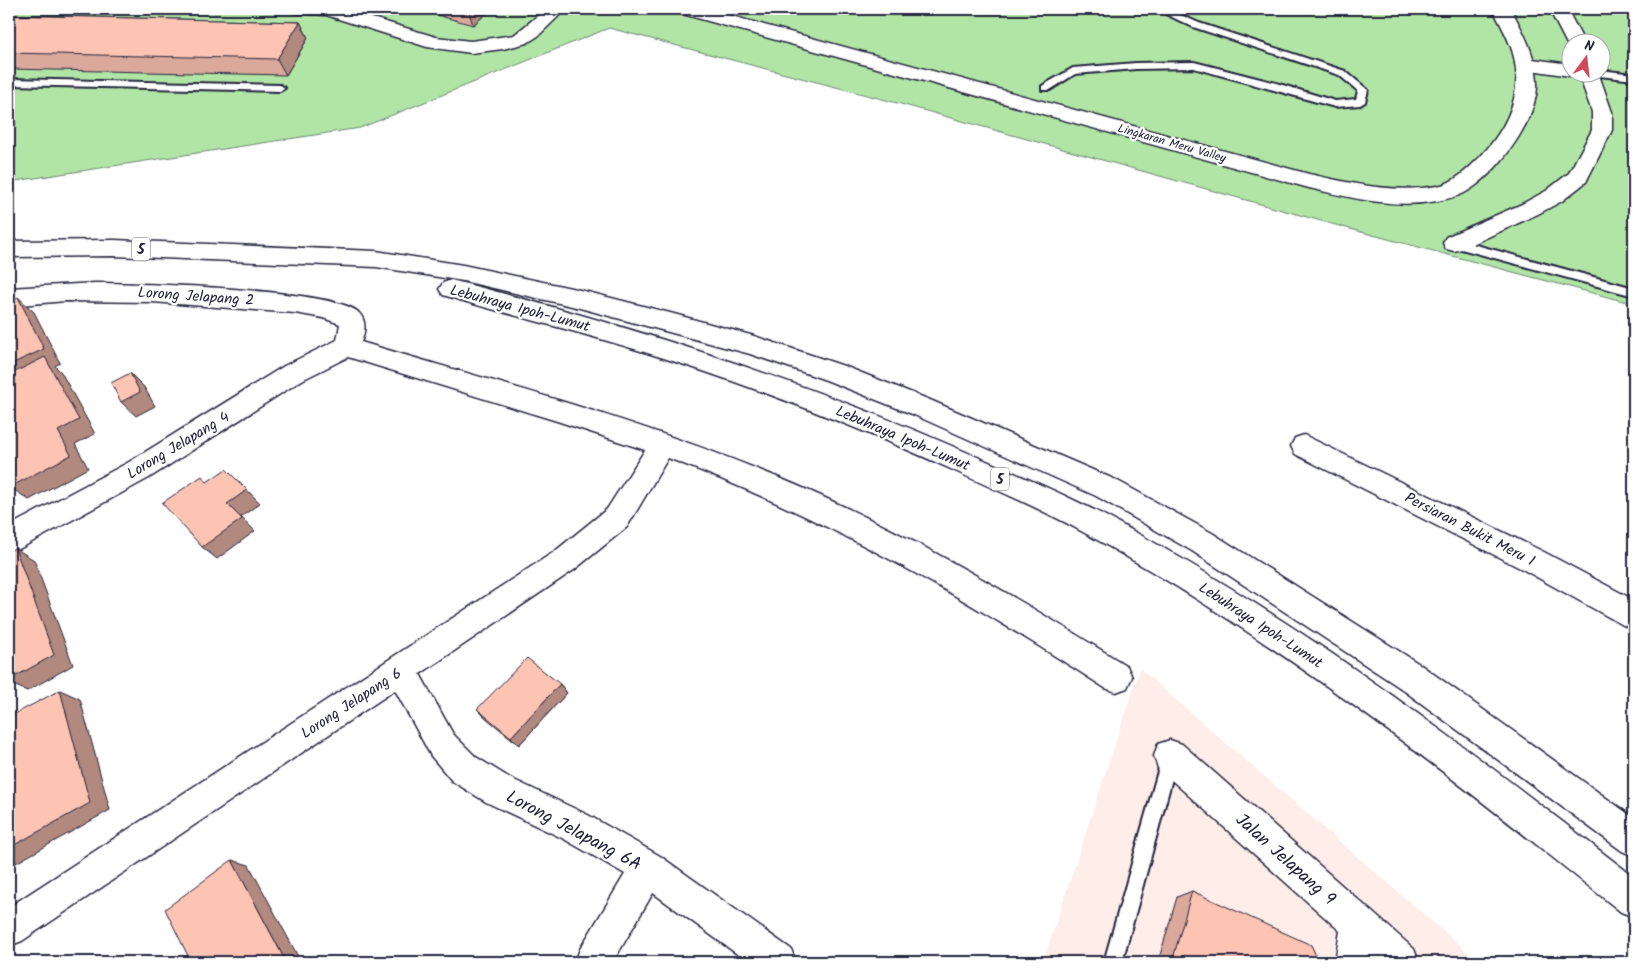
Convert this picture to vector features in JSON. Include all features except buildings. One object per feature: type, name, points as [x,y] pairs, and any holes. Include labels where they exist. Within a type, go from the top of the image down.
[{"type":"main road","points":[[301,9],[327,10],[434,43],[471,47],[520,39],[531,32],[556,9]]},
{"type":"main road","name":"Lingkaran Meru Valley","points":[[686,9],[1309,181],[1392,198],[1437,194],[1455,190],[1469,181],[1508,140],[1520,118],[1526,99],[1528,82],[1525,64],[1502,9]]},
{"type":"main road","points":[[1558,9],[1571,32]]},
{"type":"main road","points":[[1525,64],[1560,69]]},
{"type":"main road","points":[[1454,244],[1530,209],[1554,196],[1578,177],[1602,130],[1602,112],[1593,82]]},
{"type":"main road","name":"Lebuhraya Ipoh-Lumut","points":[[9,249],[114,248],[273,253],[376,259],[463,273],[576,298],[674,323],[834,373],[1007,443],[1106,488],[1202,542],[1410,676],[1634,838]]},
{"type":"main road","name":"Lebuhraya Ipoh-Lumut","points":[[273,253],[452,289],[563,317],[667,349],[740,373],[907,438],[1080,517],[1182,574],[1281,637],[1376,702],[1500,793],[1634,899]]},
{"type":"main road","name":"Lorong Jelapang 2","points":[[9,297],[85,290],[150,292],[295,304],[339,313],[350,318],[353,324],[353,332],[346,348]]},
{"type":"main road","points":[[346,348],[662,445],[762,484],[845,520],[938,569],[1023,617],[1116,677]]},
{"type":"main road","name":"Lorong Jelapang 4","points":[[9,540],[138,470],[293,373],[346,348]]},
{"type":"main road","name":"Lorong Jelapang 6","points":[[9,928],[401,671],[564,561],[596,537],[617,518],[662,445]]},
{"type":"main road","name":"Persiaran Bukit Meru 1","points":[[1304,446],[1634,614]]},
{"type":"main road","name":"Lorong Jelapang 6A","points":[[401,671],[442,745],[464,769],[498,790],[576,828],[648,868],[778,962]]},
{"type":"main road","name":"Jalan Jelapang 9","points":[[1170,756],[1401,962]]},
{"type":"main road","points":[[593,962],[648,868]]},
{"type":"main road","points":[[1353,962],[1359,925]]},
{"type":"lane","points":[[1046,88],[1073,71],[1136,66],[1194,65],[1272,85],[1334,104],[1360,102],[1363,90],[1342,73],[1205,28],[1160,9]]},
{"type":"lane","points":[[1610,74],[1634,77]]},
{"type":"lane","points":[[9,82],[280,88]]},
{"type":"lane","points":[[1454,244],[1634,292]]},
{"type":"lane","points":[[1113,962],[1170,756]]},
{"type":"shaded area","points":[[1140,669],[1479,962],[1043,962]]},
{"type":"green space","points":[[9,9],[1634,9],[1634,304],[1350,229],[901,104],[609,28],[360,128],[9,182]]}]
